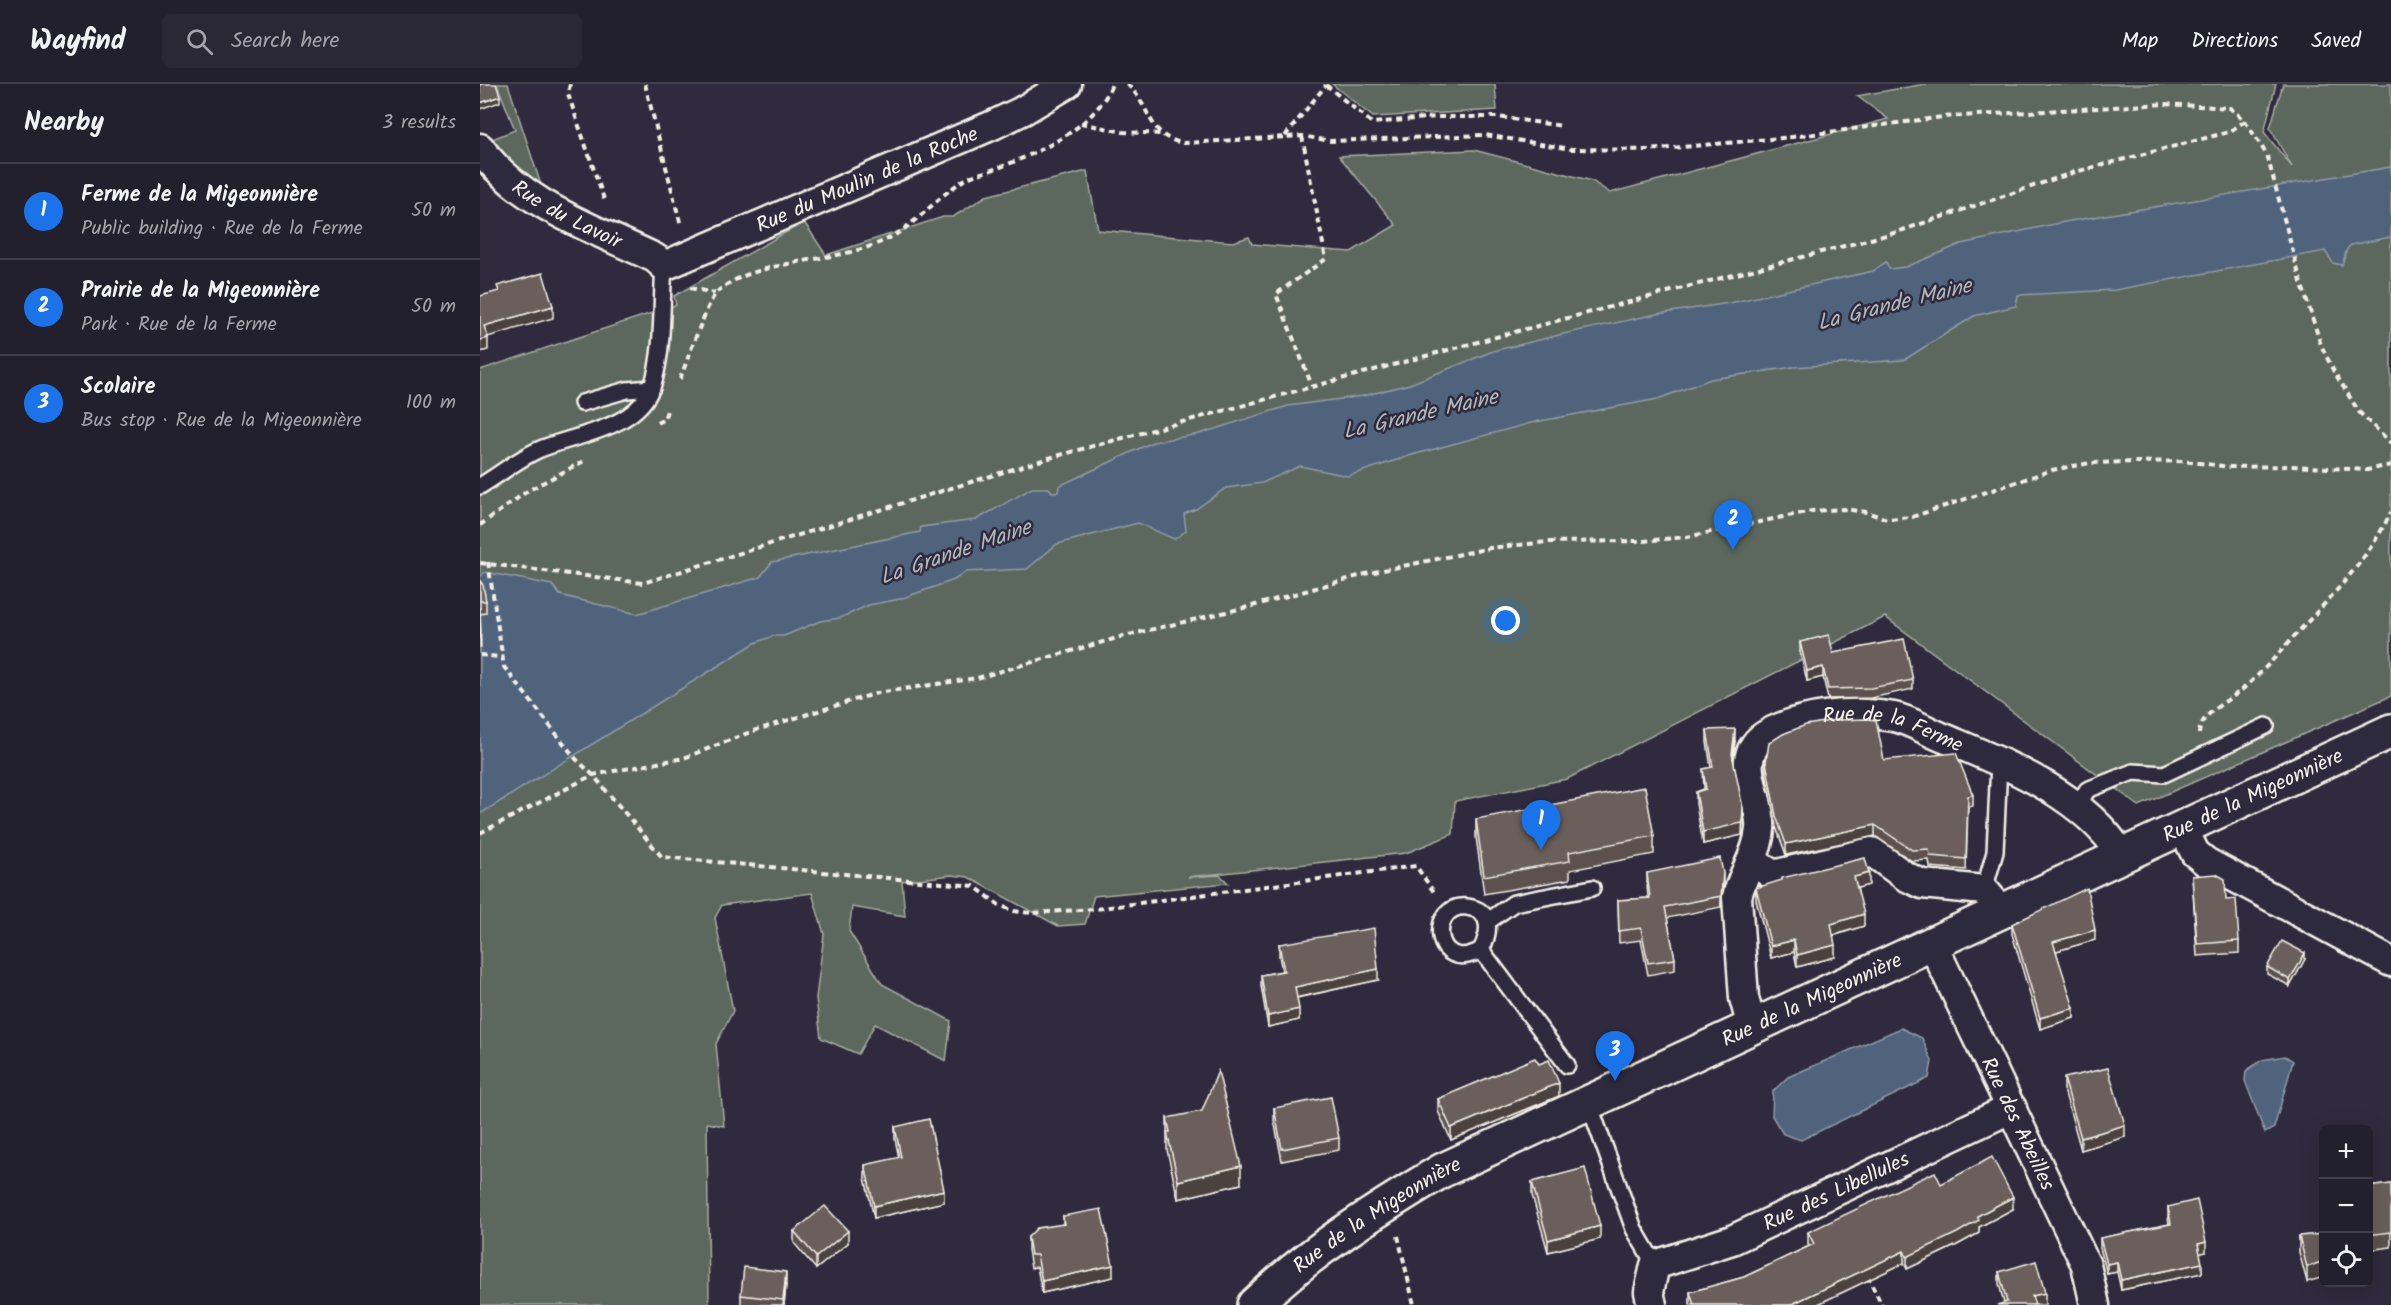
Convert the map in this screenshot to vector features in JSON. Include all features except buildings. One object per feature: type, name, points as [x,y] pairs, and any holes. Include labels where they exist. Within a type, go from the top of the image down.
[{"type":"street","name":"Rue du Moulin de la Roche","points":[[677,261],[993,125],[1022,111],[1067,84]]},
{"type":"street","name":"Rue du Lavoir","points":[[480,148],[495,169],[515,186],[655,258],[677,261]]},
{"type":"street","name":"Rue de la Ferme","points":[[1752,1028],[1744,998],[1737,897],[1741,882],[1752,861],[1761,828],[1749,758],[1755,743],[1779,729],[1806,718],[1837,715],[1894,717],[1999,762],[2077,808],[2102,829],[2121,854]]},
{"type":"street","name":"Rue de la Migeonnière","points":[[1254,1305],[1318,1250],[1388,1203],[1442,1171],[1585,1098],[1752,1028],[1932,943],[1993,900],[2121,854],[2391,731]]},
{"type":"street","points":[[2182,826],[2195,853],[2206,862],[2391,962]]},
{"type":"street","points":[[1752,861],[1773,875],[1872,852],[1905,876],[1922,884],[1993,900]]},
{"type":"street","name":"Rue des Abeilles","points":[[1932,943],[2085,1265],[2095,1305]]},
{"type":"street","name":"Rue des Libellules","points":[[1656,1264],[1732,1240],[2012,1108]]},
{"type":"street","points":[[1652,1305],[1649,1292],[1656,1264]]},
{"type":"lane","points":[[480,486],[537,451],[610,426],[635,410],[652,388],[677,261]]},
{"type":"lane","points":[[582,403],[627,390],[652,388]]},
{"type":"lane","points":[[2077,808],[2087,790],[2133,772],[2164,774],[2266,726]]},
{"type":"lane","points":[[1993,900],[1999,762]]},
{"type":"lane","points":[[1487,922],[1514,903],[1592,888]]},
{"type":"lane","points":[[1461,907],[1470,908],[1479,912],[1487,922],[1489,934],[1481,950],[1472,955],[1461,956],[1450,952],[1443,945],[1439,933],[1442,920],[1449,912],[1461,907]]},
{"type":"lane","points":[[1481,950],[1567,1065]]},
{"type":"lane","points":[[1585,1098],[1634,1229],[1656,1264]]},
{"type":"path","points":[[570,84],[568,94],[618,240]]},
{"type":"path","points":[[645,84],[677,261]]},
{"type":"path","points":[[677,386],[715,293],[747,273],[830,258],[880,243],[906,228],[944,193],[967,178],[1043,151],[1080,123],[1108,93],[1112,84]]},
{"type":"path","points":[[1127,84],[1139,96],[1161,134],[1171,141],[1185,143],[1302,136],[1331,141],[1485,135],[1571,149],[1649,150],[1792,136],[1943,117],[2165,104],[2205,104],[2229,108],[2245,121],[2263,146],[2301,282],[2321,345],[2333,370],[2359,412],[2391,443]]},
{"type":"path","points":[[1285,137],[1326,84],[1372,123],[1436,117],[1498,117],[1563,126]]},
{"type":"path","points":[[480,563],[644,583],[1049,458],[1312,386],[1894,233],[2075,172],[2229,132],[2245,121]]},
{"type":"path","points":[[1080,123],[1123,132],[1161,134]]},
{"type":"path","points":[[1302,136],[1326,259],[1276,294],[1312,386]]},
{"type":"path","points":[[654,425],[664,419],[669,408]]},
{"type":"path","points":[[480,525],[529,490],[591,457]]},
{"type":"path","points":[[480,833],[593,775],[684,758],[753,731],[877,693],[988,676],[1124,636],[1252,606],[1369,573],[1490,548],[1547,542],[1643,541],[1687,537],[1812,511],[1844,509],[1866,512],[1887,519],[1912,517],[2052,470],[2090,464],[2135,460],[2184,461],[2230,467],[2291,466],[2367,471],[2391,465]]},
{"type":"path","points":[[2205,755],[2198,739],[2199,728],[2205,717],[2258,675],[2325,604],[2376,542],[2391,512]]},
{"type":"path","points":[[488,565],[500,657],[513,681],[576,759],[593,775],[662,857],[974,886],[999,905],[1014,911],[1031,913],[1095,909],[1416,866],[1449,912]]},
{"type":"path","points":[[480,655],[500,657]]},
{"type":"path","points":[[1388,1203],[1414,1305]]},
{"type":"path","points":[[1862,1265],[1882,1305]]},
{"type":"green space","points":[[497,84],[508,84],[541,185],[505,159],[492,139],[515,130]]},
{"type":"green space","points":[[1332,84],[1495,84],[1497,110],[1373,117]]},
{"type":"green space","points":[[1925,84],[2276,84],[2264,132],[2292,167],[2270,128],[2283,84],[2391,84],[2391,696],[2139,806],[1885,617],[1567,779],[1455,801],[1453,834],[1406,853],[1188,877],[1220,875],[1228,883],[1094,896],[1085,924],[1058,926],[968,877],[952,875],[902,881],[905,916],[852,907],[849,931],[882,984],[951,1021],[946,1061],[875,1024],[858,1054],[821,1038],[816,998],[824,934],[812,893],[722,905],[715,918],[733,1011],[716,1044],[724,1126],[707,1123],[709,1305],[480,1305],[480,370],[676,305],[674,296],[804,222],[826,255],[943,217],[953,217],[986,196],[1087,171],[1098,230],[1233,242],[1249,237],[1252,244],[1351,252],[1396,225],[1339,156],[1474,150],[1592,181],[1610,193],[1888,119],[1857,96]]},
{"type":"water","name":"La Grande Maine","points":[[2391,167],[2391,237],[2351,245],[2347,249],[2342,265],[2333,263],[2325,251],[2115,290],[2018,295],[2016,306],[1974,316],[1904,360],[1793,367],[1711,379],[1658,399],[1535,422],[1412,455],[1348,476],[1300,466],[1262,483],[1226,488],[1196,509],[1184,514],[1186,531],[1174,539],[1138,523],[1057,544],[1027,569],[966,572],[954,580],[900,599],[869,605],[840,618],[820,621],[784,636],[773,636],[755,643],[480,814],[480,577],[485,572],[552,585],[560,595],[637,614],[760,577],[772,562],[920,532],[921,527],[976,520],[1032,488],[1049,488],[1052,492],[1058,492],[1059,486],[1153,442],[1199,434],[1288,406],[1363,396],[1410,384],[1493,351],[1657,314],[1730,303],[1873,271],[1886,262],[1889,269],[1906,267],[1961,244],[2064,222]]},
{"type":"water","points":[[1901,1028],[1922,1038],[1932,1061],[1929,1078],[1801,1140],[1783,1134],[1772,1116],[1773,1091],[1788,1077]]},
{"type":"water","points":[[2285,1056],[2293,1061],[2274,1128],[2265,1133],[2245,1081],[2246,1071],[2262,1060]]},
{"type":"place","name":"Prairie de la Migeonnière","points":[[1733,550]]},
{"type":"place","name":"Ferme de la Migeonnière","points":[[1541,850]]},
{"type":"place","name":"Scolaire","points":[[1615,1081]]}]
